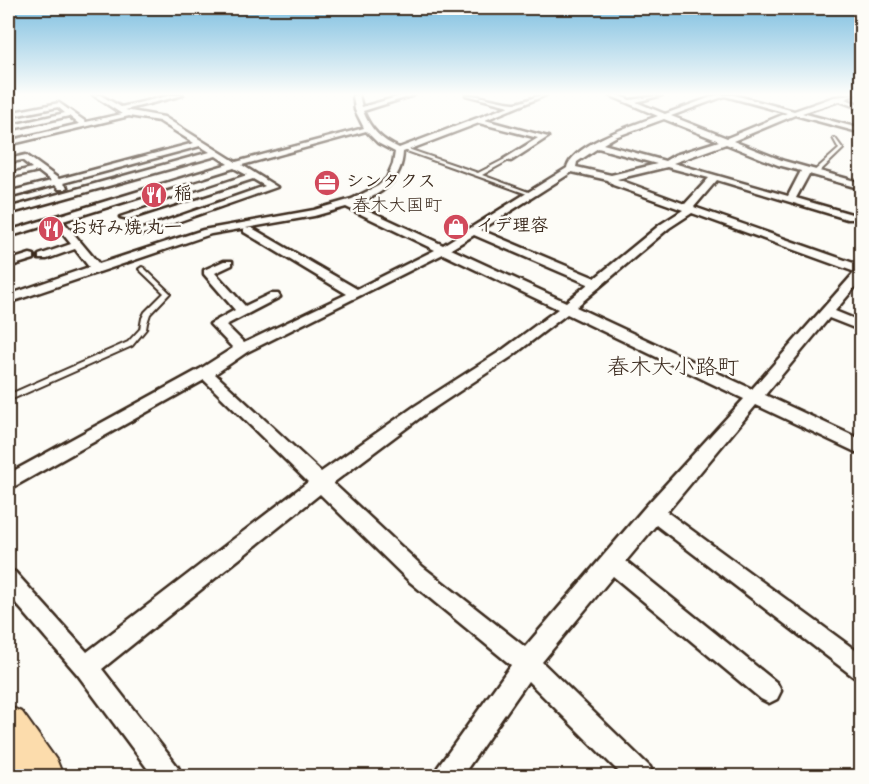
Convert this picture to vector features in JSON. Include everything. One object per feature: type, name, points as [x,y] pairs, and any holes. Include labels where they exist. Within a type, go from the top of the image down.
[{"type":"main road","points":[[8,726],[42,777]]},
{"type":"street","points":[[8,143],[57,132]]},
{"type":"street","points":[[140,232],[272,187],[184,132]]},
{"type":"street","points":[[8,234],[237,164],[357,132]]},
{"type":"street","points":[[370,132],[384,145],[402,150],[448,132]]},
{"type":"street","points":[[508,159],[544,137],[523,132]]},
{"type":"street","points":[[8,482],[205,373],[242,349],[404,271],[444,249],[571,169],[573,160],[612,135],[622,132]]},
{"type":"street","points":[[703,132],[810,172],[861,186]]},
{"type":"street","points":[[571,169],[611,178],[666,164],[678,157],[750,132]]},
{"type":"street","points":[[8,195],[202,142]]},
{"type":"street","points":[[596,146],[715,177],[851,217]]},
{"type":"street","points":[[8,299],[207,232],[347,204],[377,191],[388,182],[399,166],[402,150]]},
{"type":"street","points":[[8,211],[217,153]]},
{"type":"street","points":[[8,161],[23,157],[38,169]]},
{"type":"street","points":[[8,176],[38,169],[46,170],[83,210]]},
{"type":"street","points":[[791,199],[810,172]]},
{"type":"street","points":[[126,217],[254,176]]},
{"type":"street","points":[[86,667],[320,483],[420,410],[506,354],[567,308],[665,226],[690,208],[715,177]]},
{"type":"street","points":[[447,777],[526,663],[861,270],[616,183],[611,178]]},
{"type":"street","points":[[347,204],[861,448]]},
{"type":"street","points":[[56,219],[97,269]]},
{"type":"street","points":[[248,231],[355,293]]},
{"type":"street","points":[[474,231],[596,283]]},
{"type":"street","points":[[8,264],[77,245]]},
{"type":"street","points":[[228,263],[208,272],[243,312]]},
{"type":"street","points":[[242,349],[217,324],[274,297]]},
{"type":"street","points":[[826,312],[861,327]]},
{"type":"street","points":[[205,373],[416,574],[526,663],[641,777]]},
{"type":"street","points":[[653,512],[861,669]]},
{"type":"street","points":[[612,562],[769,691]]},
{"type":"street","points":[[8,579],[86,667],[169,777]]},
{"type":"lane","points":[[810,172],[842,149],[834,139]]},
{"type":"lane","points":[[402,150],[532,194]]},
{"type":"lane","points":[[478,175],[508,159]]},
{"type":"lane","points":[[8,398],[130,344],[143,329],[142,320],[146,312],[167,293],[142,268]]},
{"type":"place","name":"シンタクス","points":[[327,183]]},
{"type":"place","name":"稲","points":[[154,195]]},
{"type":"place","name":"イデ理容","points":[[456,227]]},
{"type":"place","name":"お好み焼 丸一","points":[[51,229]]},
{"type":"district","name":"春木大国町","points":[[397,207]]},
{"type":"district","name":"春木大小路町","points":[[673,369]]}]
